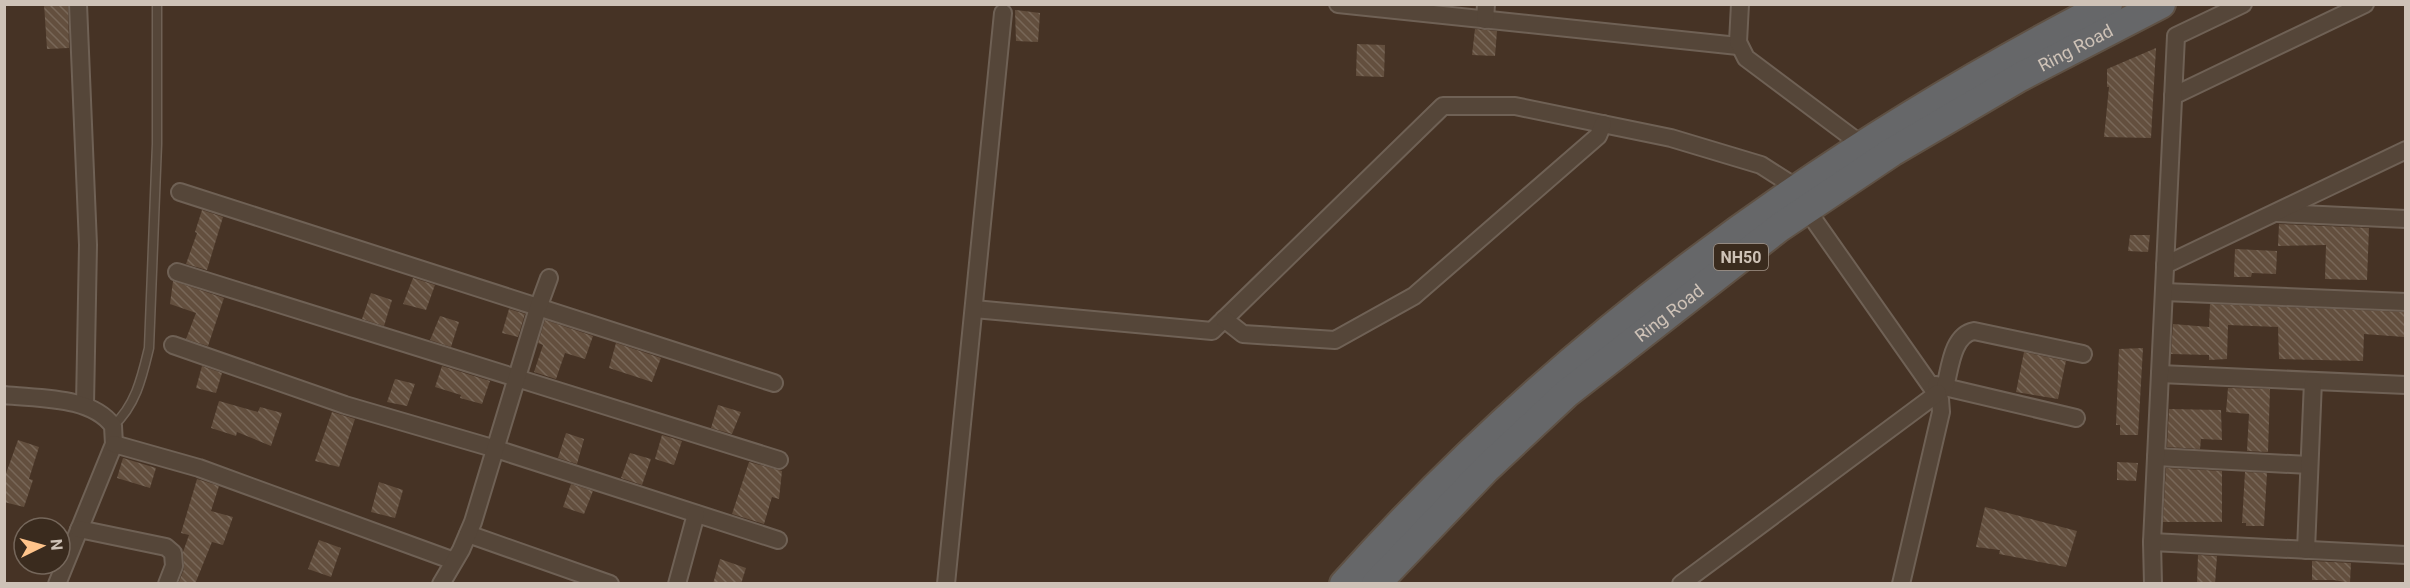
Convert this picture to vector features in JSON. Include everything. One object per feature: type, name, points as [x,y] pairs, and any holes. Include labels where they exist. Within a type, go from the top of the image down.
[{"type":"highway","name":"Ring Road","points":[[1376,584],[1486,469],[1566,394],[1668,313],[1862,145],[1965,81],[2108,4]]},
{"type":"highway","name":"Ring Road","points":[[1344,584],[1453,469],[1525,400],[1686,268],[1802,199],[1892,152],[2020,77],[2161,4]]},
{"type":"street","points":[[78,4],[88,245],[85,405]]},
{"type":"street","points":[[1338,4],[1485,12],[1738,46]]},
{"type":"street","points":[[1740,4],[1738,46],[1746,58],[1862,145]]},
{"type":"street","points":[[2153,584],[2152,542],[2176,36],[2243,4]]},
{"type":"street","points":[[2173,96],[2365,4]]},
{"type":"street","points":[[946,584],[1003,13]]},
{"type":"street","points":[[974,309],[1212,331],[1443,106],[1515,106],[1671,138],[1761,165],[1802,199],[1938,388],[1942,405],[1941,412],[1901,584]]},
{"type":"street","points":[[1224,319],[1243,334],[1335,340],[1414,296],[1598,136],[1603,124]]},
{"type":"street","points":[[2165,265],[2406,150]]},
{"type":"street","points":[[180,192],[774,383]]},
{"type":"street","points":[[2274,213],[2406,219]]},
{"type":"street","points":[[177,272],[779,460]]},
{"type":"street","points":[[441,584],[468,534],[549,278]]},
{"type":"street","points":[[2164,292],[2406,302]]},
{"type":"street","points":[[1681,584],[1938,388],[1958,340],[1965,332],[1974,331],[2083,354]]},
{"type":"street","points":[[173,345],[345,405],[496,449],[778,540]]},
{"type":"street","points":[[2160,374],[2406,385]]},
{"type":"street","points":[[2306,550],[2313,381]]},
{"type":"street","points":[[1938,388],[2076,418]]},
{"type":"street","points":[[4,396],[85,405],[102,414],[113,426],[114,444],[57,584]]},
{"type":"street","points":[[114,444],[199,468],[454,561]]},
{"type":"street","points":[[2156,457],[2309,465]]},
{"type":"street","points":[[677,584],[696,514]]},
{"type":"street","points":[[79,529],[166,547],[173,553],[174,566],[167,584]]},
{"type":"street","points":[[468,534],[610,584]]},
{"type":"street","points":[[2152,542],[2406,555]]},
{"type":"lane","points":[[113,426],[131,406],[149,348],[157,144],[157,4]]},
{"type":"building","points":[[44,4],[68,4],[69,48],[47,49]]},
{"type":"building","points":[[1015,10],[1040,13],[1038,42],[1016,41]]},
{"type":"building","points":[[1475,29],[1497,31],[1495,56],[1472,55]]},
{"type":"building","points":[[1357,44],[1385,45],[1384,77],[1356,76]]},
{"type":"building","points":[[2156,48],[2151,138],[2104,137],[2109,87],[2107,87],[2107,69]]},
{"type":"building","points":[[202,210],[223,217],[207,270],[186,264]]},
{"type":"building","points":[[2279,224],[2369,228],[2367,280],[2325,279],[2326,245],[2278,246]]},
{"type":"building","points":[[2130,235],[2150,235],[2148,252],[2128,251]]},
{"type":"building","points":[[2235,249],[2277,251],[2276,274],[2252,273],[2251,277],[2234,277]]},
{"type":"building","points":[[413,278],[435,285],[426,310],[403,304]]},
{"type":"building","points":[[173,281],[224,298],[208,346],[186,339],[196,313],[170,304]]},
{"type":"building","points":[[371,293],[392,300],[384,326],[362,319]]},
{"type":"building","points":[[2210,304],[2405,312],[2404,337],[2364,334],[2363,361],[2279,359],[2278,327],[2228,325],[2227,359],[2209,360],[2209,355],[2171,354],[2173,324],[2209,327]]},
{"type":"building","points":[[509,309],[525,314],[518,337],[502,333]]},
{"type":"building","points":[[440,316],[459,322],[451,347],[430,340]]},
{"type":"building","points":[[545,320],[593,336],[585,359],[565,353],[556,379],[534,372],[543,345],[538,343]]},
{"type":"building","points":[[616,343],[661,358],[652,382],[609,368]]},
{"type":"building","points":[[2143,348],[2138,435],[2120,435],[2120,425],[2116,425],[2119,349]]},
{"type":"building","points":[[2024,352],[2066,361],[2058,399],[2016,392]]},
{"type":"building","points":[[202,366],[222,373],[216,393],[196,388]]},
{"type":"building","points":[[442,366],[490,381],[482,404],[460,398],[461,395],[435,387]]},
{"type":"building","points":[[395,379],[415,384],[407,406],[387,402]]},
{"type":"building","points":[[2228,388],[2270,389],[2268,452],[2247,451],[2249,414],[2226,412]]},
{"type":"building","points":[[219,401],[258,412],[260,407],[282,413],[271,446],[237,432],[236,436],[211,428]]},
{"type":"building","points":[[718,405],[741,412],[732,434],[711,428]]},
{"type":"building","points":[[2169,409],[2221,410],[2222,440],[2201,439],[2200,449],[2167,447]]},
{"type":"building","points":[[332,412],[355,419],[339,467],[315,461]]},
{"type":"building","points":[[566,433],[584,439],[577,464],[558,458]]},
{"type":"building","points":[[662,435],[682,441],[674,465],[655,459]]},
{"type":"building","points":[[18,440],[39,447],[29,479],[33,480],[24,507],[4,502],[4,479]]},
{"type":"building","points":[[630,453],[651,459],[642,485],[621,478]]},
{"type":"building","points":[[123,458],[156,468],[150,488],[117,478]]},
{"type":"building","points":[[749,462],[782,471],[779,499],[772,497],[764,524],[732,514]]},
{"type":"building","points":[[2117,462],[2138,463],[2136,481],[2117,480]]},
{"type":"building","points":[[2166,468],[2222,471],[2222,522],[2163,522]]},
{"type":"building","points":[[2245,472],[2267,473],[2264,526],[2246,526],[2246,523],[2242,523]]},
{"type":"building","points":[[197,479],[219,486],[211,511],[233,517],[223,545],[212,542],[195,584],[178,584],[184,569],[183,552],[189,535],[181,533]]},
{"type":"building","points":[[379,482],[403,490],[395,518],[371,512]]},
{"type":"building","points":[[571,484],[593,491],[584,514],[563,507]]},
{"type":"building","points":[[1985,507],[2077,531],[2066,567],[1999,554],[2000,550],[1976,547]]},
{"type":"building","points":[[319,540],[341,548],[331,577],[308,569]]},
{"type":"building","points":[[2198,555],[2217,556],[2215,584],[2197,584]]},
{"type":"building","points":[[720,559],[746,568],[741,584],[713,584]]},
{"type":"building","points":[[2312,561],[2351,563],[2350,583],[2312,580]]}]
